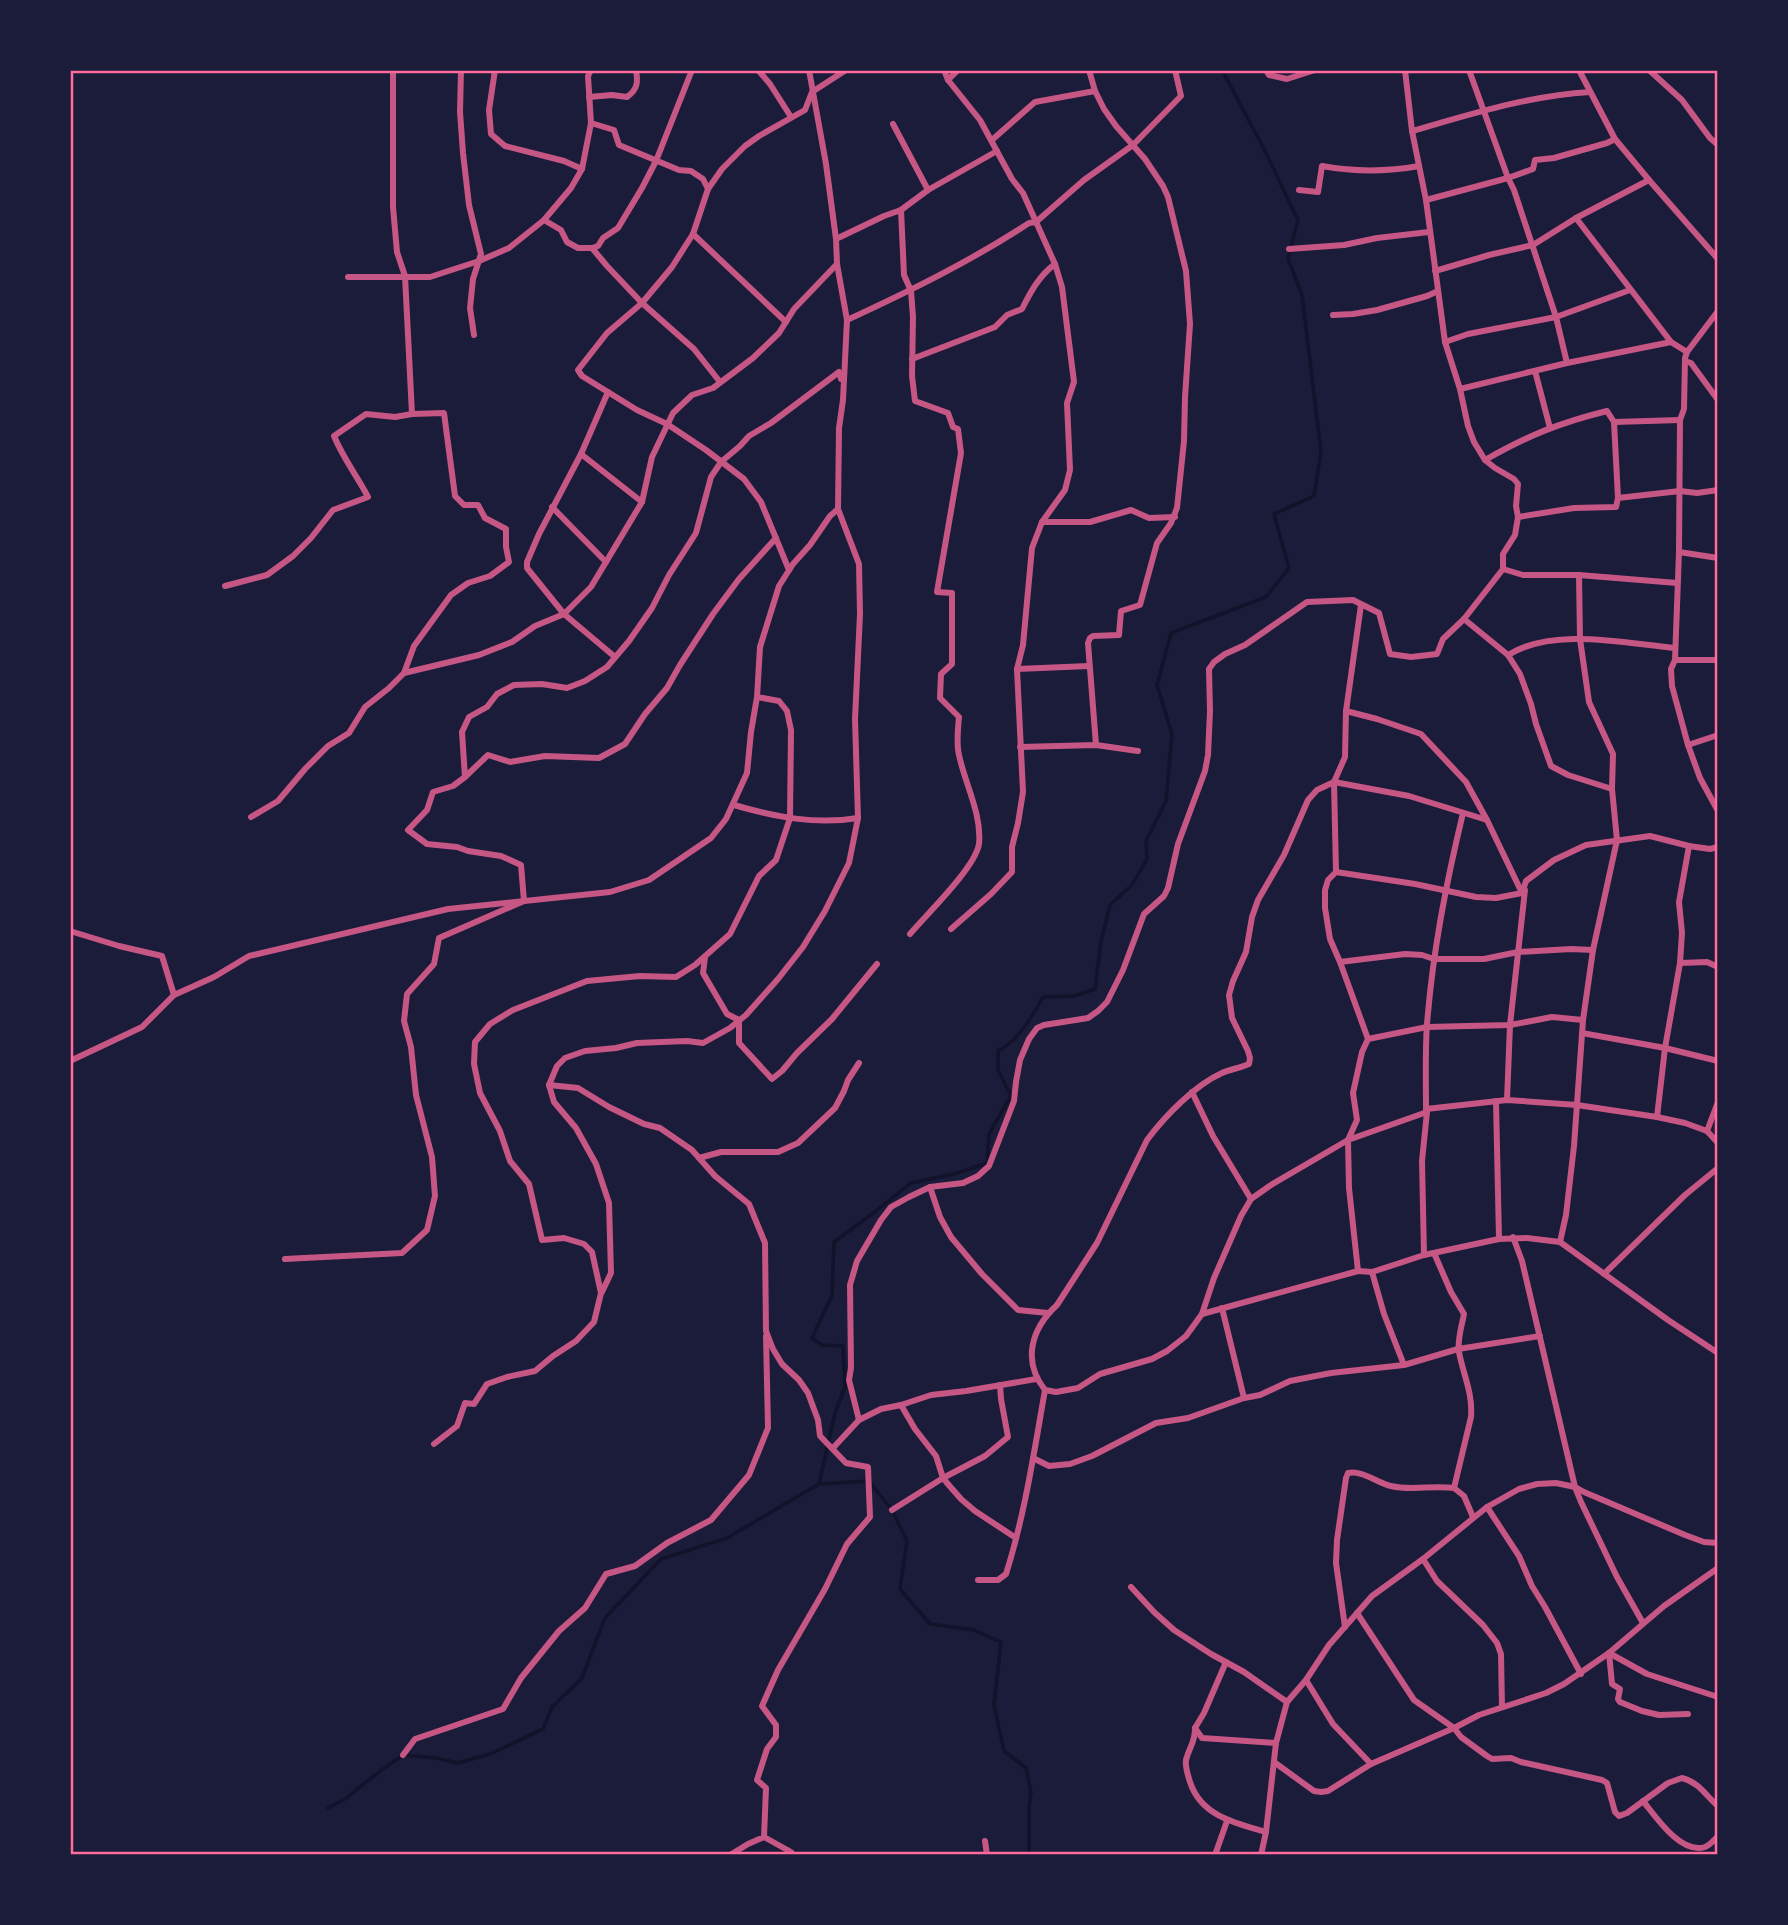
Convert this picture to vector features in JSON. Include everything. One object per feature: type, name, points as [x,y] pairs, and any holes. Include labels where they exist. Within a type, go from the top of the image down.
[{"type":"street","points":[[393,70],[393,207],[397,252],[405,276],[412,414]]},
{"type":"street","points":[[461,70],[461,137],[469,205],[481,254],[473,279],[470,308],[474,335]]},
{"type":"street","points":[[495,70],[489,110],[491,134],[505,146],[564,161],[582,169]]},
{"type":"street","points":[[348,277],[430,277],[509,248],[544,220],[582,169],[591,123],[588,76],[591,70]]},
{"type":"street","points":[[589,97],[627,97],[638,83],[636,70]]},
{"type":"street","points":[[544,220],[562,230],[567,242],[578,248],[597,246],[603,238],[618,228],[656,161],[692,70]]},
{"type":"street","points":[[758,70],[791,117]]},
{"type":"street","points":[[434,1444],[457,1426],[465,1403],[474,1404],[487,1384],[534,1371],[576,1341],[594,1322],[601,1293],[611,1273],[609,1203],[596,1164],[576,1128],[554,1102],[550,1085],[557,1066],[565,1058],[585,1051],[637,1043],[703,1043],[730,1028],[778,979],[803,947],[849,863],[858,818],[855,719],[860,614],[859,564],[838,509],[839,428],[847,320],[837,264],[826,164],[809,70]]},
{"type":"street","points":[[789,571],[761,502],[744,479],[667,424],[637,410],[582,376],[578,370],[607,333],[642,303],[672,267],[693,234],[708,189],[722,169],[745,146],[805,110],[813,92],[846,70]]},
{"type":"street","points":[[944,70],[948,80],[980,120],[1012,179],[1023,193],[1055,264],[1062,287],[1074,382],[1068,403],[1070,470],[1065,490],[1042,522],[1032,548],[1023,645],[1017,669],[1023,792],[1012,847],[1012,873],[951,929]]},
{"type":"street","points":[[948,80],[958,70]]},
{"type":"street","points":[[1089,70],[1104,109],[1145,159],[1168,197],[1186,271],[1190,324],[1184,441],[1175,517],[1157,542],[1140,605],[1121,611],[1119,635],[1093,636],[1088,643],[1096,745]]},
{"type":"street","points":[[847,320],[911,291],[989,249],[1030,223],[1037,222],[1084,180],[1133,145],[1181,96],[1175,70]]},
{"type":"street","points":[[1266,70],[1269,75],[1287,79],[1315,70]]},
{"type":"street","points":[[859,1420],[849,1380],[850,1285],[857,1261],[891,1208],[930,1187],[963,1183],[978,1176],[989,1166],[1014,1101],[1020,1060],[1037,1028],[1088,1018],[1107,1002],[1123,970],[1144,914],[1164,896],[1168,888],[1178,844],[1205,771],[1210,722],[1209,669],[1213,662],[1225,653],[1245,645],[1307,602],[1353,600],[1379,613],[1390,654],[1412,657],[1437,654],[1443,639],[1464,619],[1503,569],[1503,554],[1515,535],[1518,484],[1485,460],[1474,442],[1445,342],[1405,70]]},
{"type":"street","points":[[1469,70],[1514,190],[1556,317],[1567,363]]},
{"type":"street","points":[[1579,70],[1615,139],[1718,259]]},
{"type":"street","points":[[1649,70],[1682,100],[1718,145]]},
{"type":"street","points":[[992,140],[1035,102],[1095,91]]},
{"type":"street","points":[[1412,131],[1483,110],[1557,94],[1590,92]]},
{"type":"street","points":[[591,123],[614,130],[619,145],[679,170],[691,171],[703,179],[708,189]]},
{"type":"street","points":[[893,124],[929,190]]},
{"type":"street","points":[[1426,200],[1533,169],[1535,160],[1554,158],[1615,139]]},
{"type":"street","points":[[836,239],[901,210],[929,190],[997,151]]},
{"type":"street","points":[[1298,190],[1318,192],[1322,166],[1373,172],[1419,166]]},
{"type":"street","points":[[1435,271],[1532,245],[1649,180]]},
{"type":"street","points":[[901,210],[904,275],[911,291],[915,401],[948,413],[953,427],[958,429],[961,453],[937,592],[952,593],[951,664],[941,674],[940,698],[959,717],[958,751],[978,817],[979,846],[965,873],[910,934]]},
{"type":"street","points":[[1577,218],[1671,342],[1687,352]]},
{"type":"street","points":[[1289,249],[1344,245],[1377,238],[1429,233]]},
{"type":"street","points":[[693,234],[786,322]]},
{"type":"street","points":[[592,248],[642,303],[694,349],[720,382]]},
{"type":"street","points":[[404,673],[480,655],[512,642],[535,626],[564,614],[591,587],[642,502],[652,457],[667,424],[681,404],[692,395],[713,388],[753,358],[779,333],[794,309],[837,264]]},
{"type":"street","points":[[912,359],[995,327],[1007,316],[1022,309],[1043,273],[1055,264]]},
{"type":"street","points":[[1445,342],[1468,334],[1556,317],[1630,290]]},
{"type":"street","points":[[1333,315],[1377,310],[1438,291]]},
{"type":"street","points":[[1718,311],[1687,352],[1685,361],[1684,410],[1680,419],[1675,660],[1671,669],[1672,686],[1688,745],[1700,778],[1718,811]]},
{"type":"street","points":[[1460,389],[1567,363],[1671,342]]},
{"type":"street","points":[[1685,361],[1691,363],[1718,400]]},
{"type":"street","points":[[1535,371],[1549,428]]},
{"type":"street","points":[[465,777],[461,732],[469,717],[486,707],[497,694],[514,685],[542,684],[567,688],[585,681],[607,667],[652,608],[696,533],[711,477],[721,462],[749,436],[771,424],[839,372],[843,384]]},
{"type":"street","points":[[608,392],[581,454],[552,507],[527,562],[527,568],[564,614],[615,657]]},
{"type":"street","points":[[1485,460],[1521,439],[1568,421],[1608,411],[1614,422],[1618,498],[1616,507],[1574,509],[1518,517]]},
{"type":"street","points":[[225,586],[267,575],[293,556],[333,510],[368,497],[355,473],[342,457],[334,436],[366,414],[395,416],[444,413],[455,496],[464,505],[478,505],[485,518],[506,528],[509,562],[490,576],[468,583],[452,595],[414,646],[404,673],[365,707],[349,733],[328,747],[305,769],[278,801],[251,817]]},
{"type":"street","points":[[1614,422],[1680,419]]},
{"type":"street","points":[[581,454],[642,502]]},
{"type":"street","points":[[1618,498],[1718,490]]},
{"type":"street","points":[[552,507],[606,562]]},
{"type":"street","points":[[70,1061],[142,1027],[174,995],[214,977],[249,956],[448,909],[610,892],[649,880],[711,838],[726,820],[747,773],[757,697],[760,647],[779,586],[838,509]]},
{"type":"street","points":[[1042,522],[1090,522],[1131,510],[1149,518],[1175,517]]},
{"type":"street","points":[[524,901],[521,865],[501,856],[468,851],[457,846],[427,844],[408,830],[426,810],[433,792],[453,786],[488,755],[510,762],[545,756],[599,758],[625,744],[667,688],[713,614],[739,579],[776,538]]},
{"type":"street","points":[[1679,552],[1718,558]]},
{"type":"street","points":[[1503,569],[1523,575],[1580,575],[1677,583]]},
{"type":"street","points":[[1560,1242],[1569,1190],[1583,1020],[1593,950],[1617,840],[1612,789],[1614,754],[1589,702],[1580,639],[1580,575]]},
{"type":"street","points":[[1359,1271],[1349,1188],[1348,1140],[1357,1120],[1353,1093],[1362,1052],[1368,1039],[1330,939],[1325,890],[1328,880],[1336,872],[1334,782],[1345,757],[1346,711],[1361,605]]},
{"type":"street","points":[[1464,619],[1508,655],[1520,674],[1551,766],[1568,775],[1612,789]]},
{"type":"street","points":[[1508,655],[1520,647],[1537,642],[1580,639],[1675,648]]},
{"type":"street","points":[[1675,660],[1718,660]]},
{"type":"street","points":[[1017,669],[1089,666]]},
{"type":"street","points":[[601,1293],[592,1252],[584,1244],[564,1238],[541,1240],[528,1184],[510,1161],[500,1131],[480,1093],[474,1063],[475,1042],[490,1024],[513,1010],[587,981],[640,976],[676,977],[695,965],[730,934],[759,876],[776,860],[790,818],[791,730],[787,711],[779,701],[757,697]]},
{"type":"street","points":[[1346,711],[1421,734],[1466,782],[1522,892]]},
{"type":"street","points":[[1688,745],[1718,735]]},
{"type":"street","points":[[1020,747],[1096,745],[1138,751]]},
{"type":"street","points":[[1487,820],[1409,796],[1334,782],[1317,790],[1308,800],[1284,855],[1258,900],[1246,952],[1229,995],[1233,1018],[1248,1051],[1249,1064],[1221,1073],[1192,1093],[1157,1125],[1147,1140],[1097,1243],[1035,1335],[1031,1351],[1036,1379],[1045,1390],[1066,1391],[1078,1388],[1100,1374],[1152,1359],[1167,1350],[1186,1336],[1202,1314],[1214,1278],[1251,1199],[1348,1140],[1426,1111],[1507,1100],[1577,1105],[1685,1123],[1707,1131],[1718,1143]]},
{"type":"street","points":[[734,805],[790,818],[832,822],[858,818]]},
{"type":"street","points":[[1424,1255],[1422,1161],[1426,1111],[1427,1027],[1444,891],[1463,813]]},
{"type":"street","points":[[1522,892],[1526,881],[1554,860],[1586,845],[1650,836],[1689,846],[1710,849],[1718,847]]},
{"type":"street","points":[[1657,1117],[1665,1048],[1680,963],[1682,933],[1679,902],[1689,846]]},
{"type":"street","points":[[1336,872],[1476,897],[1496,898],[1522,892]]},
{"type":"street","points":[[1507,1100],[1510,1025],[1526,881]]},
{"type":"street","points":[[285,1259],[402,1253],[427,1230],[435,1196],[432,1157],[416,1096],[411,1047],[404,1021],[407,994],[434,964],[439,938],[524,901]]},
{"type":"street","points":[[70,931],[162,956],[174,995]]},
{"type":"street","points":[[1340,962],[1405,954],[1423,954],[1434,959],[1484,959],[1518,952],[1593,950]]},
{"type":"street","points":[[705,957],[703,973],[727,1014],[740,1020]]},
{"type":"street","points":[[1680,963],[1707,962],[1718,967]]},
{"type":"street","points":[[740,1020],[739,1043],[772,1079],[832,1019],[877,964]]},
{"type":"street","points":[[1368,1039],[1427,1027],[1510,1025],[1552,1017],[1583,1020]]},
{"type":"street","points":[[1582,1033],[1718,1061]]},
{"type":"street","points":[[699,1158],[721,1152],[778,1152],[798,1143],[835,1108],[859,1063]]},
{"type":"street","points":[[404,1755],[415,1739],[503,1709],[522,1678],[559,1631],[585,1608],[606,1574],[635,1566],[667,1543],[711,1520],[749,1475],[768,1428],[765,1243],[749,1204],[715,1176],[692,1150],[660,1128],[643,1124],[578,1088],[550,1085]]},
{"type":"street","points":[[1192,1093],[1213,1136],[1251,1199]]},
{"type":"street","points":[[1496,1101],[1499,1239]]},
{"type":"street","points":[[1707,1131],[1718,1102]]},
{"type":"street","points":[[1604,1274],[1685,1195],[1718,1168]]},
{"type":"street","points":[[930,1187],[940,1217],[951,1237],[982,1274],[1018,1310],[1048,1313]]},
{"type":"street","points":[[1202,1314],[1359,1271],[1372,1272],[1424,1255],[1513,1237],[1560,1242],[1718,1353]]},
{"type":"street","points":[[1513,1237],[1522,1261],[1575,1487],[1617,1577],[1643,1623]]},
{"type":"street","points":[[1434,1253],[1464,1314],[1458,1349],[1472,1405],[1454,1488]]},
{"type":"street","points":[[1372,1272],[1384,1314],[1404,1364]]},
{"type":"street","points":[[1222,1308],[1244,1398]]},
{"type":"street","points":[[764,1837],[766,1788],[757,1780],[767,1749],[776,1737],[776,1725],[762,1706],[778,1670],[825,1589],[847,1544],[870,1517],[868,1467],[846,1463],[820,1437],[818,1420],[808,1393],[782,1364],[766,1331]]},
{"type":"street","points":[[1033,1458],[1049,1466],[1070,1464],[1156,1423],[1188,1418],[1260,1395],[1290,1381],[1404,1364],[1458,1349],[1540,1336]]},
{"type":"street","points":[[833,1448],[859,1420],[881,1409],[932,1395],[1036,1379]]},
{"type":"street","points":[[892,1510],[985,1456],[1008,1437],[1000,1385]]},
{"type":"street","points":[[978,1580],[998,1580],[1006,1574],[1028,1493],[1045,1390]]},
{"type":"street","points":[[901,1405],[936,1456],[943,1478],[961,1499],[1016,1538]]},
{"type":"street","points":[[1345,1627],[1336,1563],[1348,1473],[1357,1472],[1392,1486],[1454,1488],[1464,1496],[1474,1517]]},
{"type":"street","points":[[1261,1855],[1276,1743],[1287,1702],[1306,1680],[1329,1644],[1372,1596],[1487,1507],[1519,1489],[1556,1483],[1575,1487],[1685,1535],[1704,1542],[1718,1543]]},
{"type":"street","points":[[1487,1507],[1519,1556],[1532,1586],[1581,1674]]},
{"type":"street","points":[[1423,1559],[1437,1581],[1483,1625],[1497,1643],[1501,1654],[1502,1707]]},
{"type":"street","points":[[1275,1762],[1314,1791],[1328,1791],[1371,1764],[1479,1715],[1546,1693],[1581,1674],[1643,1623],[1718,1568]]},
{"type":"street","points":[[1131,1587],[1174,1630],[1244,1672],[1287,1702]]},
{"type":"street","points":[[1357,1613],[1414,1700],[1492,1759],[1511,1758],[1607,1783],[1615,1812],[1619,1815],[1627,1813],[1668,1783],[1685,1778],[1702,1790],[1718,1807]]},
{"type":"street","points":[[1609,1653],[1647,1674],[1718,1697]]},
{"type":"street","points":[[1609,1653],[1612,1684],[1620,1689],[1620,1702],[1659,1715],[1688,1714]]},
{"type":"street","points":[[1226,1662],[1195,1728],[1195,1740],[1186,1761],[1191,1785],[1199,1801],[1227,1821],[1266,1832]]},
{"type":"street","points":[[1306,1680],[1333,1724],[1371,1764]]},
{"type":"street","points":[[1195,1728],[1202,1738],[1276,1743]]},
{"type":"street","points":[[1643,1801],[1678,1842],[1701,1848],[1718,1836]]},
{"type":"street","points":[[1215,1855],[1227,1821]]},
{"type":"street","points":[[730,1855],[764,1837]]},
{"type":"street","points":[[764,1837],[793,1855]]},
{"type":"street","points":[[985,1841],[987,1855]]},
{"type":"waterway","points":[[819,1484],[835,1413],[845,1387],[843,1346],[822,1345],[812,1338],[832,1295],[834,1242],[911,1183],[954,1174],[987,1163],[989,1134],[1011,1096],[998,1070],[998,1051],[1018,1035],[1043,997],[1074,996],[1095,989],[1101,941],[1110,905],[1132,885],[1147,859],[1146,841],[1166,801],[1172,734],[1157,685],[1171,633],[1266,597],[1289,568],[1274,514],[1314,496],[1321,452],[1302,295],[1288,259],[1298,220],[1222,70]]},
{"type":"waterway","points":[[328,1808],[345,1799],[403,1755],[458,1763],[490,1754],[543,1729],[552,1707],[582,1678],[605,1618],[661,1559],[727,1538],[819,1484],[869,1481],[892,1510],[907,1541],[900,1589],[930,1624],[974,1630],[1001,1642],[994,1705],[1004,1751],[1026,1768],[1031,1793],[1029,1855]]}]
